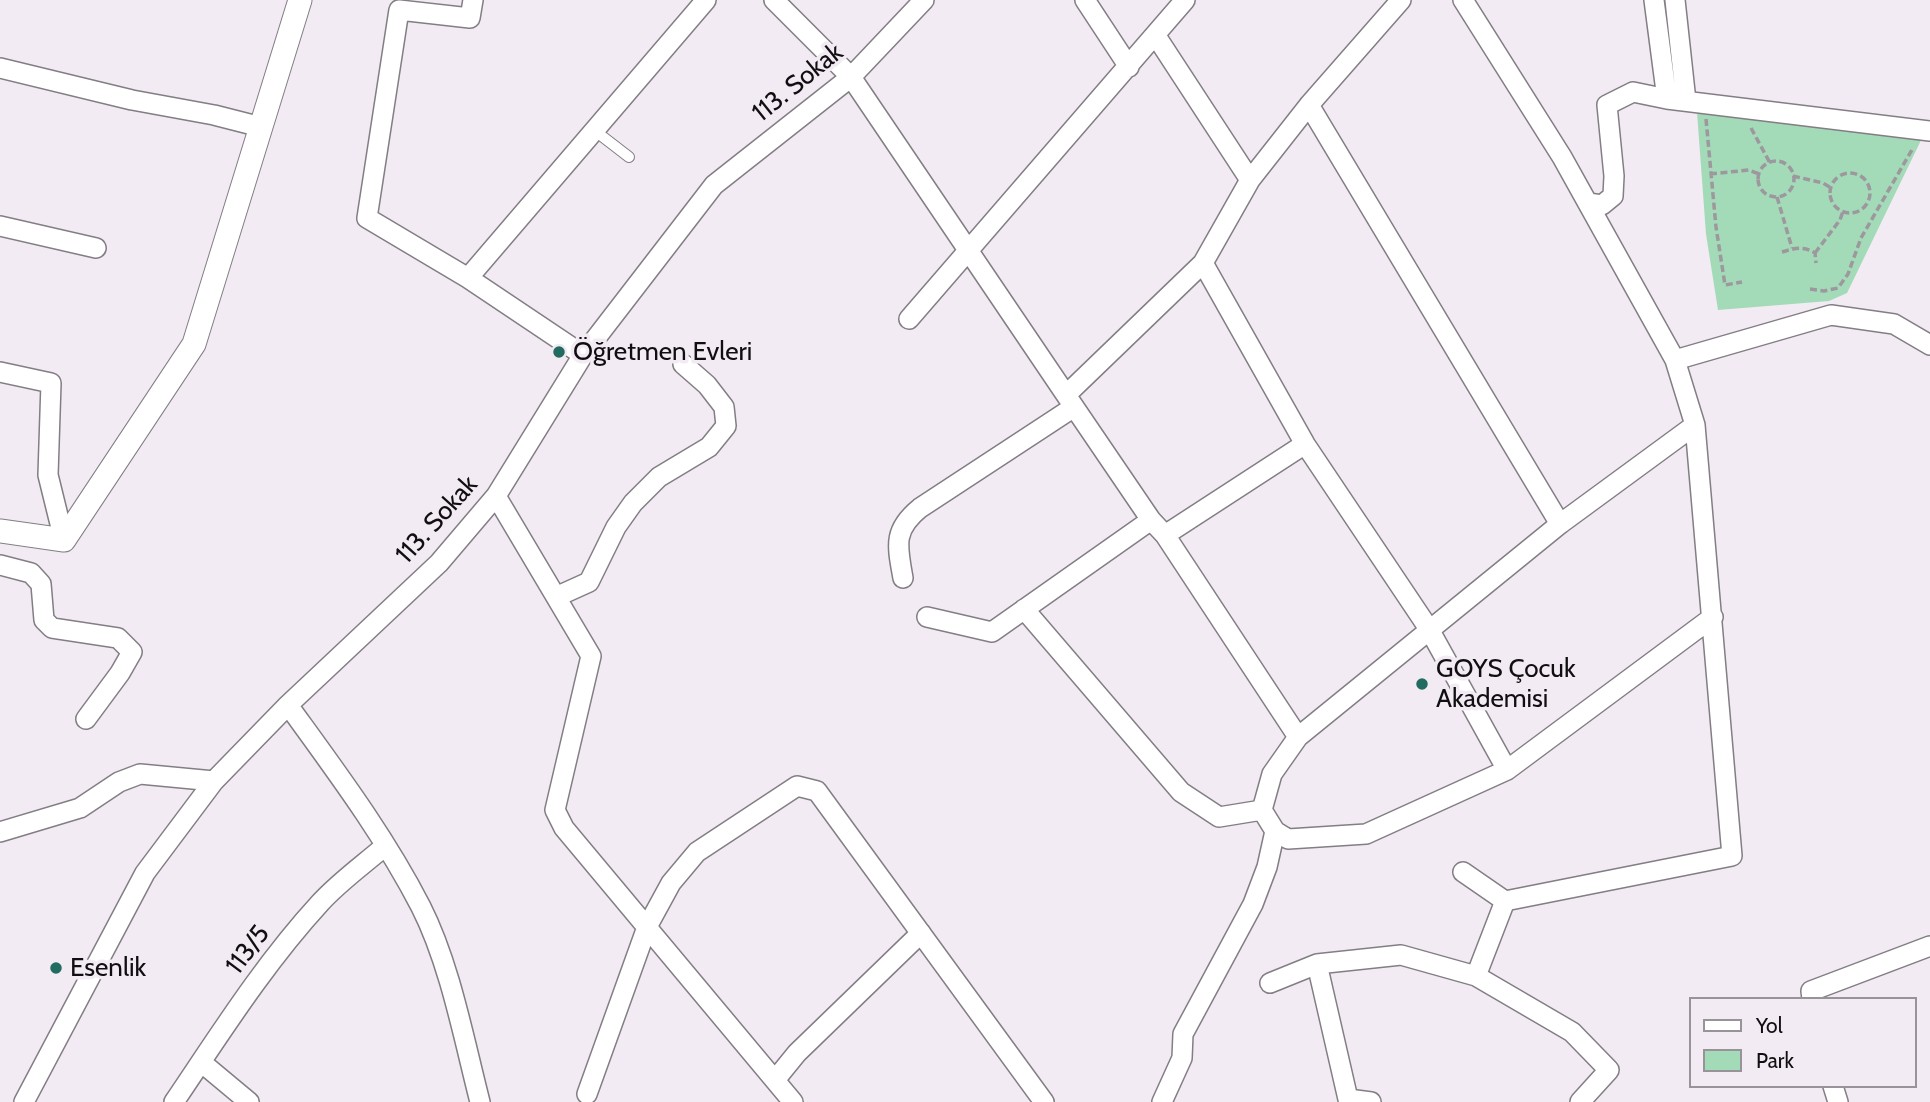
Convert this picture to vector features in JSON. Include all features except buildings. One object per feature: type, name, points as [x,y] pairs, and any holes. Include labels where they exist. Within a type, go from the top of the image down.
[{"type":"street","points":[[64,540],[194,344],[300,0]]},
{"type":"street","points":[[472,0],[470,18],[399,10],[367,218],[468,278],[583,355]]},
{"type":"street","points":[[468,278],[705,0]]},
{"type":"street","points":[[774,0],[851,78],[1151,520],[1165,536],[1298,737]]},
{"type":"street","name":"113. Sokak","points":[[24,1102],[145,873],[214,781],[288,705],[439,563],[496,496],[583,355],[714,185],[851,78],[924,0]]},
{"type":"street","points":[[1084,0],[1129,67]]},
{"type":"street","points":[[909,319],[1185,0]]},
{"type":"street","points":[[903,578],[899,534],[906,520],[1070,401],[1203,263],[1250,180],[1309,105],[1401,0]]},
{"type":"street","points":[[1463,0],[1562,157],[1675,360],[1695,425],[1732,856],[1506,901],[1463,872]]},
{"type":"street","points":[[1654,0],[1686,101]]},
{"type":"street","points":[[1675,0],[1686,101]]},
{"type":"street","points":[[1156,36],[1250,180]]},
{"type":"street","points":[[0,68],[132,100],[214,115],[261,127]]},
{"type":"street","points":[[1588,203],[1602,205],[1613,196],[1608,105],[1633,92],[1925,130]]},
{"type":"street","points":[[1309,105],[1560,523]]},
{"type":"street","points":[[0,226],[96,248]]},
{"type":"street","points":[[1203,263],[1305,444],[1429,629],[1507,770]]},
{"type":"street","points":[[1675,360],[1831,315],[1894,324],[1930,345]]},
{"type":"street","points":[[558,596],[589,582],[616,527],[633,503],[659,477],[709,447],[726,426],[724,407],[707,385],[683,364]]},
{"type":"street","points":[[0,372],[51,383],[48,475],[64,540]]},
{"type":"street","points":[[1695,425],[1560,523],[1298,737],[1272,774],[1262,810],[1275,831],[1288,839],[1366,834],[1507,770],[1713,617]]},
{"type":"street","points":[[1165,536],[1305,444]]},
{"type":"street","points":[[496,496],[592,656],[555,810],[564,828],[793,1102]]},
{"type":"street","points":[[927,617],[992,632],[1151,520]]},
{"type":"street","points":[[0,531],[64,540]]},
{"type":"street","points":[[0,565],[31,573],[41,584],[44,620],[52,628],[118,638],[132,652],[86,719]]},
{"type":"street","points":[[1024,609],[1181,792],[1219,817],[1262,810]]},
{"type":"street","points":[[288,705],[356,799],[421,908],[437,946],[480,1102]]},
{"type":"street","points":[[0,832],[80,808],[119,782],[140,774],[214,781]]},
{"type":"street","points":[[587,1094],[647,927],[671,883],[697,852],[797,786],[817,791],[1044,1102]]},
{"type":"street","points":[[1162,1102],[1182,1058],[1183,1034],[1253,904],[1267,867],[1275,831]]},
{"type":"street","name":"113/5","points":[[174,1102],[284,945],[322,901],[385,846]]},
{"type":"street","points":[[1476,976],[1506,901]]},
{"type":"street","points":[[775,1080],[797,1053],[921,933]]},
{"type":"street","points":[[1812,997],[1811,991],[1930,946]]},
{"type":"street","points":[[1270,983],[1317,964],[1401,956],[1476,976],[1572,1032],[1609,1070],[1580,1102]]},
{"type":"street","points":[[1317,964],[1347,1100],[1371,1102]]},
{"type":"street","points":[[201,1062],[248,1102]]},
{"type":"lane","points":[[594,130],[629,158]]},
{"type":"path","points":[[1686,101],[1710,174],[1725,285],[1742,282]]},
{"type":"path","points":[[1747,108],[1751,131],[1770,163]]},
{"type":"path","points":[[1810,289],[1824,291],[1838,288],[1848,274],[1861,238],[1925,130]]},
{"type":"path","points":[[1770,163],[1787,165],[1793,176],[1788,192],[1777,197],[1762,190],[1759,185],[1759,174],[1770,163]]},
{"type":"path","points":[[1710,174],[1749,170],[1759,174]]},
{"type":"path","points":[[1849,173],[1856,174],[1867,183],[1870,196],[1865,207],[1854,212],[1843,211],[1833,201],[1831,188],[1837,178],[1849,173]]},
{"type":"path","points":[[1793,176],[1823,183],[1831,188]]},
{"type":"path","points":[[1777,197],[1792,248]]},
{"type":"path","points":[[1816,263],[1815,253],[1840,220],[1843,211]]},
{"type":"path","points":[[1782,252],[1792,248],[1809,249],[1815,253]]},
{"type":"green space","points":[[1697,112],[1925,132],[1847,293],[1829,301],[1718,310],[1706,234]]},
{"type":"place","name":"Öğretmen Evleri","points":[[559,352]]},
{"type":"place","name":"GOYS Çocuk Akademisi","points":[[1422,684]]},
{"type":"place","name":"Esenlik","points":[[56,968]]}]
